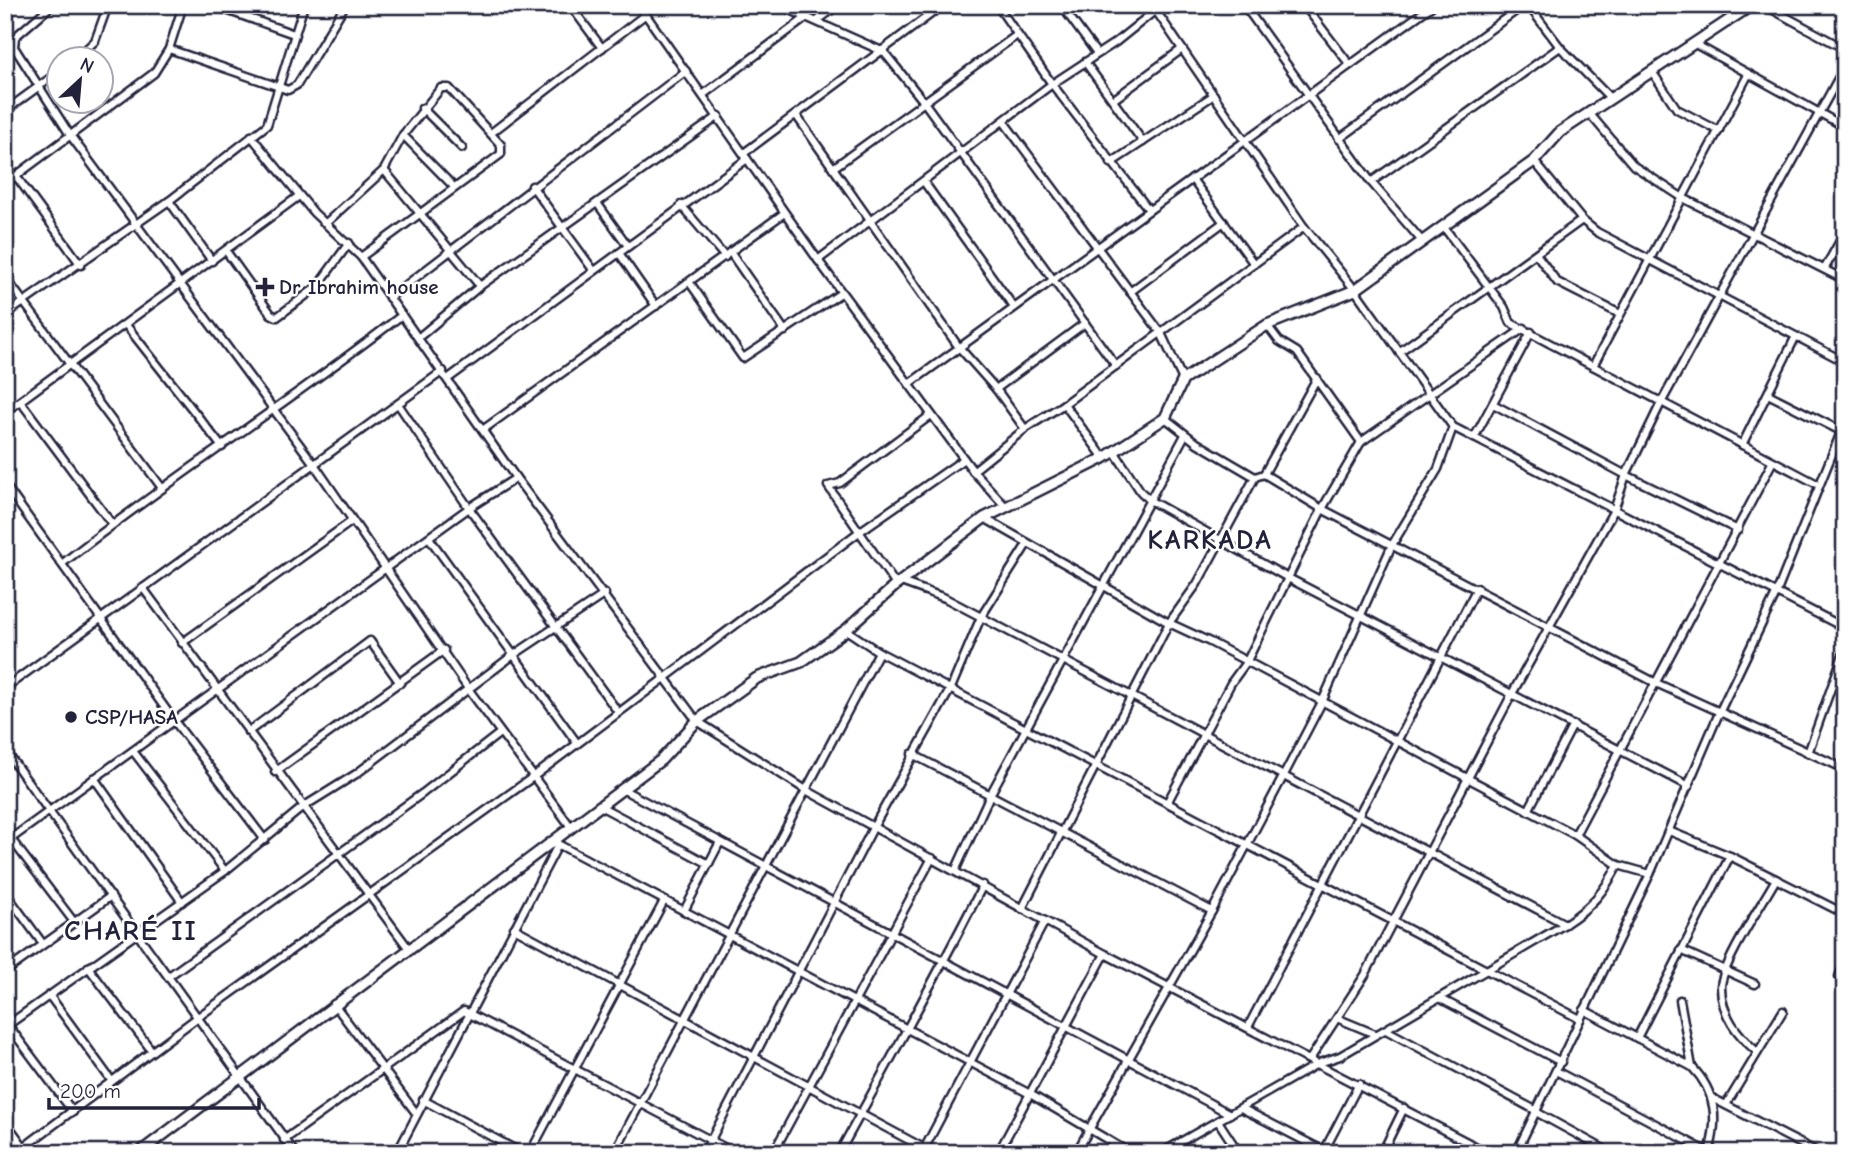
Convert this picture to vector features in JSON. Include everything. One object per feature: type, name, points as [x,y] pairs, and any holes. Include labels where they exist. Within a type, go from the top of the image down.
[{"type":"street","points":[[52,5],[13,40],[13,47],[70,135],[135,226],[314,464],[469,690],[571,827]]},
{"type":"street","points":[[89,46],[95,41],[108,5]]},
{"type":"street","points":[[5,184],[154,73],[169,49],[183,5]]},
{"type":"street","points":[[212,5],[294,34]]},
{"type":"street","points":[[5,315],[135,226],[267,125],[304,5]]},
{"type":"street","points":[[169,49],[277,89],[288,90],[297,85],[345,5]]},
{"type":"street","points":[[570,5],[602,48]]},
{"type":"street","points":[[639,5],[704,94],[783,214],[973,471],[1005,506]]},
{"type":"street","points":[[779,5],[884,52],[962,153],[1116,366]]},
{"type":"street","points":[[817,21],[838,5]]},
{"type":"street","points":[[449,378],[619,253],[943,5]]},
{"type":"street","points":[[997,5],[1052,84],[1149,210]]},
{"type":"street","points":[[1061,5],[1097,54]]},
{"type":"street","points":[[818,260],[1052,84],[1097,54],[1153,8],[1162,5]]},
{"type":"street","points":[[1244,5],[1310,93],[1371,182],[1421,240]]},
{"type":"street","points":[[1304,5],[1350,65]]},
{"type":"street","points":[[909,384],[1245,138],[1433,5]]},
{"type":"street","points":[[1339,139],[1526,5],[1560,47],[1611,99]]},
{"type":"street","points":[[139,1153],[334,1004],[555,843],[571,827],[661,760],[697,721],[757,678],[801,662],[846,630],[899,584],[984,518],[1104,458],[1165,418],[1183,380],[1267,324],[1355,290],[1534,161],[1560,132],[1752,5]]},
{"type":"street","points":[[1764,5],[1845,49]]},
{"type":"street","points":[[1153,8],[1304,227],[1355,290],[1453,427],[1845,628]]},
{"type":"street","points":[[491,134],[646,15]]},
{"type":"street","points":[[704,94],[807,17]]},
{"type":"street","points":[[833,168],[1017,34]]},
{"type":"street","points":[[1695,44],[1845,127]]},
{"type":"street","points":[[1371,182],[1560,47]]},
{"type":"street","points":[[1113,100],[1182,49]]},
{"type":"street","points":[[1085,62],[1143,142]]},
{"type":"street","points":[[1310,1059],[1339,1019],[1393,921],[1513,692],[1614,510],[1626,475],[1661,403],[1821,115],[1845,66]]},
{"type":"street","points":[[389,298],[532,186],[686,71]]},
{"type":"street","points":[[1653,73],[1677,109],[1719,131]]},
{"type":"street","points":[[1593,366],[1748,75]]},
{"type":"street","points":[[5,111],[46,82]]},
{"type":"street","points":[[326,223],[384,170],[422,108],[441,88],[447,87],[501,145],[501,154],[361,257]]},
{"type":"street","points":[[1111,163],[1214,95]]},
{"type":"street","points":[[422,108],[462,148]]},
{"type":"street","points":[[1589,113],[1628,161],[1683,198],[1845,280]]},
{"type":"street","points":[[796,115],[869,223],[958,346],[996,389],[1025,429]]},
{"type":"street","points":[[419,337],[480,286],[719,116]]},
{"type":"street","points":[[1004,122],[1161,333],[1183,380]]},
{"type":"street","points":[[403,135],[454,187]]},
{"type":"street","points":[[251,136],[299,196],[361,257],[449,378],[516,478],[667,677],[697,721],[806,790],[1105,954],[1488,1153]]},
{"type":"street","points":[[1534,161],[1582,220],[1720,299],[1845,362]]},
{"type":"street","points":[[384,170],[480,286]]},
{"type":"street","points":[[16,176],[81,265]]},
{"type":"street","points":[[1192,179],[1254,264]]},
{"type":"street","points":[[924,182],[1013,306]]},
{"type":"street","points":[[532,186],[594,271]]},
{"type":"street","points":[[5,412],[299,196]]},
{"type":"street","points":[[169,201],[212,261]]},
{"type":"street","points":[[597,203],[628,246]]},
{"type":"street","points":[[681,205],[727,254],[785,331]]},
{"type":"street","points":[[484,429],[783,214]]},
{"type":"street","points":[[1399,352],[1488,285],[1537,255],[1582,220]]},
{"type":"street","points":[[1130,292],[1224,222]]},
{"type":"street","points":[[1443,226],[1488,285],[1511,323],[1819,485]]},
{"type":"street","points":[[973,471],[1025,429],[1064,404],[1304,227]]},
{"type":"street","points":[[1825,268],[1845,232]]},
{"type":"street","points":[[226,251],[271,314],[277,317],[317,287],[349,243]]},
{"type":"street","points":[[619,253],[656,306]]},
{"type":"street","points":[[1537,255],[1557,282],[1619,314]]},
{"type":"street","points":[[5,277],[72,363],[162,488]]},
{"type":"street","points":[[690,283],[741,357],[747,358],[841,293]]},
{"type":"street","points":[[63,563],[112,524],[275,411],[402,315]]},
{"type":"street","points":[[996,389],[1085,323]]},
{"type":"street","points":[[1267,324],[1279,341],[1297,352],[1361,442]]},
{"type":"street","points":[[126,325],[222,447]]},
{"type":"street","points":[[1167,803],[1231,683],[1247,661],[1322,509],[1361,442],[1524,328]]},
{"type":"street","points":[[1474,438],[1531,332]]},
{"type":"street","points":[[1742,445],[1795,338]]},
{"type":"street","points":[[5,688],[443,370]]},
{"type":"street","points":[[1022,908],[1168,623],[1197,584],[1255,477],[1264,474],[1317,378]]},
{"type":"street","points":[[1768,394],[1840,431]]},
{"type":"street","points":[[21,402],[112,524]]},
{"type":"street","points":[[398,404],[469,509],[618,712]]},
{"type":"street","points":[[1064,404],[1104,458]]},
{"type":"street","points":[[1493,404],[1626,475],[1738,530]]},
{"type":"street","points":[[932,415],[840,483],[828,486],[899,584],[945,598],[1565,924]]},
{"type":"street","points":[[1165,418],[1185,435],[1255,477]]},
{"type":"street","points":[[1516,1153],[1650,874],[1719,713],[1776,594],[1845,422]]},
{"type":"street","points":[[1076,1153],[1212,911],[1322,702],[1392,545],[1438,469],[1453,427]]},
{"type":"street","points":[[955,871],[990,795],[1061,659],[1185,435]]},
{"type":"street","points":[[1114,451],[1141,492],[1151,500],[1288,578],[1513,692],[1689,786]]},
{"type":"street","points":[[16,1153],[73,1112],[111,1080],[369,897],[859,532],[964,458]]},
{"type":"street","points":[[1575,835],[1773,461]]},
{"type":"street","points":[[1264,474],[1322,509],[1656,683],[1845,769]]},
{"type":"street","points":[[74,922],[8,841],[469,509],[516,478]]},
{"type":"street","points":[[5,485],[175,722],[265,840]]},
{"type":"street","points":[[984,518],[1168,623],[1247,661],[1575,835],[1618,865],[1650,874]]},
{"type":"street","points":[[182,643],[352,521]]},
{"type":"street","points":[[430,539],[577,743]]},
{"type":"street","points":[[704,1153],[912,754],[951,688],[981,617],[1027,544]]},
{"type":"street","points":[[143,588],[275,772],[409,949]]},
{"type":"street","points":[[1248,1027],[1477,588]]},
{"type":"street","points":[[73,1112],[6,1026],[225,871],[303,807],[356,774],[512,656],[605,594]]},
{"type":"street","points":[[846,630],[879,652],[1097,763],[1167,803],[1580,1019]]},
{"type":"street","points":[[248,732],[370,641],[400,683]]},
{"type":"street","points":[[1808,753],[1845,649]]},
{"type":"street","points":[[275,772],[444,650]]},
{"type":"street","points":[[614,1153],[643,1104],[879,652]]},
{"type":"street","points":[[1528,811],[1573,725]]},
{"type":"street","points":[[169,976],[339,855],[500,733]]},
{"type":"street","points":[[5,750],[295,1153]]},
{"type":"street","points":[[133,751],[225,871]]},
{"type":"street","points":[[912,754],[1212,911]]},
{"type":"street","points":[[94,778],[182,902]]},
{"type":"street","points":[[622,789],[834,905],[1007,993],[1230,1114]]},
{"type":"street","points":[[600,806],[709,864]]},
{"type":"street","points":[[1669,831],[1730,856],[1845,914]]},
{"type":"street","points":[[684,911],[720,842]]},
{"type":"street","points":[[555,843],[1030,1094],[1130,1153]]},
{"type":"street","points":[[397,1153],[555,843]]},
{"type":"street","points":[[1637,1038],[1730,856]]},
{"type":"street","points":[[773,1153],[808,1085],[857,1003],[891,932],[932,858]]},
{"type":"street","points":[[1161,1153],[1319,1063],[1340,1056],[1386,1030],[1565,924],[1591,906],[1604,892],[1618,865]]},
{"type":"street","points":[[1757,1052],[1742,1039],[1727,1017],[1721,985],[1726,970],[1776,879]]},
{"type":"street","points":[[839,1153],[909,1030],[942,960],[983,885]]},
{"type":"street","points":[[5,892],[43,944]]},
{"type":"street","points":[[5,972],[111,897]]},
{"type":"street","points":[[530,1153],[664,901]]},
{"type":"street","points":[[923,1150],[1045,921]]},
{"type":"street","points":[[514,928],[933,1153]]},
{"type":"street","points":[[1681,950],[1755,984]]},
{"type":"street","points":[[998,1153],[1105,954]]},
{"type":"street","points":[[5,956],[13,966]]},
{"type":"street","points":[[1839,977],[1845,961]]},
{"type":"street","points":[[88,967],[152,1051]]},
{"type":"street","points":[[49,995],[111,1080]]},
{"type":"street","points":[[1438,998],[1561,1062]]},
{"type":"street","points":[[1680,1000],[1692,1067]]},
{"type":"street","points":[[334,1004],[416,1113]]},
{"type":"street","points":[[1556,1071],[1709,1153],[1716,1126],[1713,1098],[1704,1078],[1692,1067],[1584,1010]]},
{"type":"street","points":[[1726,1105],[1783,1011]]},
{"type":"street","points":[[284,1140],[462,1012],[470,1012],[735,1153]]},
{"type":"street","points":[[1339,1019],[1375,1034]]},
{"type":"street","points":[[1386,1030],[1611,1153]]},
{"type":"street","points":[[1241,1108],[1326,1152],[1359,1084]]},
{"type":"street","points":[[1713,1098],[1819,1153]]},
{"type":"street","points":[[424,1100],[522,1153]]},
{"type":"street","points":[[1382,1153],[1405,1108]]},
{"type":"street","points":[[5,1121],[24,1147]]},
{"type":"street","points":[[1218,1121],[1238,1153]]},
{"type":"place","name":"Dr Ibrahim house","points":[[265,287]]},
{"type":"place","name":"CSP/HASA","points":[[71,717]]},
{"type":"district","name":"KARKADA","points":[[1210,539]]},
{"type":"district","name":"CHARÉ II","points":[[131,930]]}]
